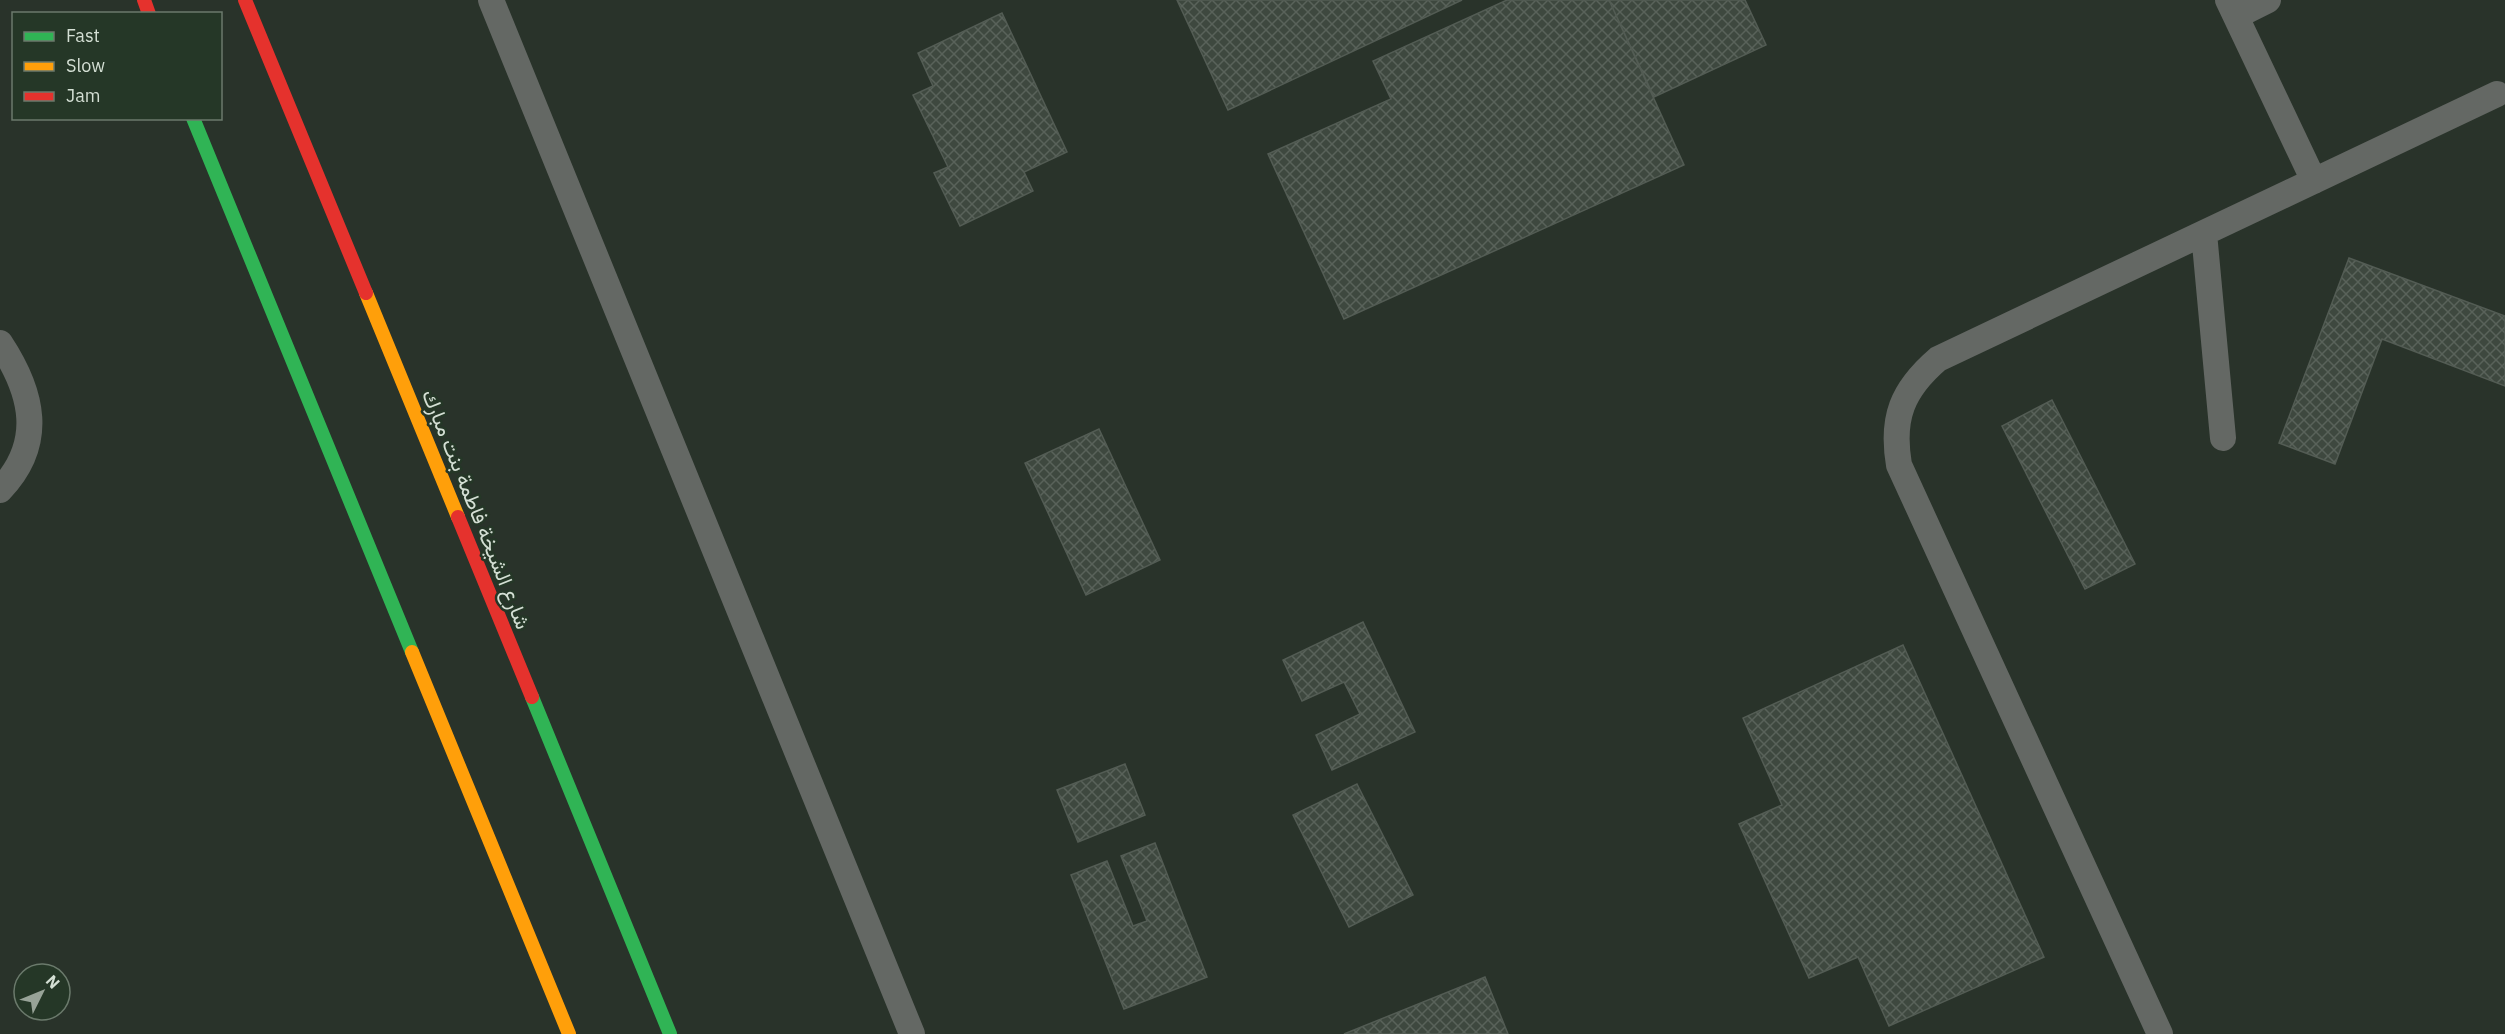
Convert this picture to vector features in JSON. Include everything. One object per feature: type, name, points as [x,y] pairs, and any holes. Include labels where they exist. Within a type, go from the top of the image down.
[{"type":"street","name":"شارع الشيخة فاطمة بنت مبارك","points":[[244,0],[670,1034]]},
{"type":"street","points":[[194,120],[569,1034]]},
{"type":"lane","points":[[491,0],[912,1034]]},
{"type":"lane","points":[[2268,0],[2232,8],[2314,181]]},
{"type":"lane","points":[[2160,1034],[1899,465],[1895,442],[1904,398],[1918,376],[1938,359],[2497,94]]},
{"type":"lane","points":[[2204,233],[2223,438]]},
{"type":"lane","points":[[0,343],[17,369],[26,390],[30,413],[29,436],[21,459],[10,480],[0,490]]},
{"type":"building","points":[[1177,0],[1462,0],[1228,110]]},
{"type":"building","points":[[1507,0],[1609,0],[1684,165],[1344,319],[1268,154],[1391,99],[1373,61]]},
{"type":"building","points":[[1609,0],[1745,0],[1766,45],[1654,97]]},
{"type":"building","points":[[1002,13],[1067,152],[1024,172],[1033,191],[960,226],[934,173],[948,167],[913,95],[933,86],[918,53]]},
{"type":"building","points":[[2349,258],[2505,316],[2505,386],[2382,339],[2335,464],[2279,443]]},
{"type":"building","points":[[2052,400],[2135,564],[2085,589],[2002,426]]},
{"type":"building","points":[[1099,429],[1160,560],[1086,595],[1025,463]]},
{"type":"building","points":[[1363,622],[1415,732],[1332,770],[1316,735],[1360,714],[1344,682],[1302,701],[1283,660]]},
{"type":"building","points":[[1903,645],[2044,957],[1889,1026],[1858,957],[1809,978],[1739,824],[1782,805],[1743,718]]},
{"type":"building","points":[[1125,764],[1145,815],[1078,842],[1057,790]]},
{"type":"building","points":[[1357,784],[1413,895],[1349,927],[1293,815]]},
{"type":"building","points":[[1155,843],[1207,977],[1124,1009],[1071,875],[1107,861],[1133,926],[1147,921],[1121,856]]},
{"type":"building","points":[[1485,977],[1508,1034],[1344,1034]]},
{"type":"traffic: fast","points":[[194,120],[412,652]]},
{"type":"traffic: fast","points":[[532,697],[670,1034]]},
{"type":"traffic: slow","points":[[366,293],[458,517]]},
{"type":"traffic: slow","points":[[412,652],[569,1034]]},
{"type":"traffic: jam","points":[[144,0],[148,12]]},
{"type":"traffic: jam","points":[[245,0],[366,293]]},
{"type":"traffic: jam","points":[[458,517],[532,697]]}]
